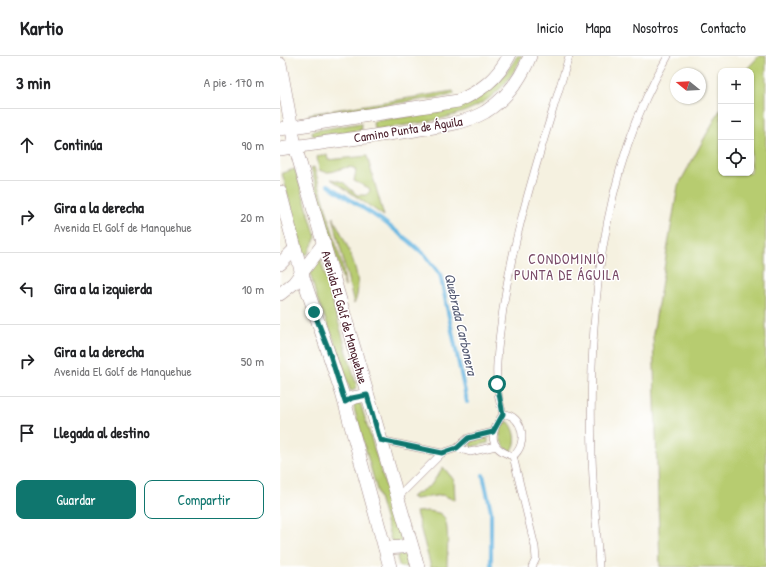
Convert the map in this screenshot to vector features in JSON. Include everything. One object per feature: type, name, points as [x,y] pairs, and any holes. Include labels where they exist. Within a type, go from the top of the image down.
[{"type":"street","name":"Camino Punta de Águila","points":[[285,128],[458,101],[476,93],[491,81],[509,56]]},
{"type":"street","name":"Camino Punta de Águila","points":[[280,149],[387,134],[464,121],[485,112],[509,92],[525,69],[530,56]]},
{"type":"street","name":"Avenida El Golf de Manquehue","points":[[280,64],[285,128],[295,146],[418,567]]},
{"type":"street","name":"Avenida El Golf de Manquehue","points":[[280,192],[302,274],[345,402],[390,567]]},
{"type":"street","points":[[280,294],[294,283],[302,274],[324,244]]},
{"type":"street","points":[[280,264],[295,249]]},
{"type":"street","points":[[345,402],[352,398],[367,395]]},
{"type":"street","points":[[385,548],[402,547],[411,544]]},
{"type":"lane","points":[[513,456],[505,453],[496,446],[493,432],[503,414],[498,396],[497,373],[504,298],[520,221],[569,56]]},
{"type":"lane","points":[[599,567],[593,491],[591,414],[594,329],[602,260],[613,199],[627,147],[649,93],[668,56]]},
{"type":"lane","points":[[503,414],[509,415],[516,420],[523,438],[519,452],[513,456]]},
{"type":"lane","points":[[398,497],[442,453],[457,448],[468,438],[493,432]]},
{"type":"lane","points":[[380,440],[442,453]]},
{"type":"lane","points":[[457,448],[470,452],[496,446]]},
{"type":"lane","points":[[513,456],[535,547],[536,559],[532,567]]},
{"type":"green space","points":[[517,56],[522,56],[510,77],[496,92],[480,104],[462,112],[422,123],[379,129],[374,128],[373,122],[375,121],[438,112],[473,100],[489,90],[504,75]]},
{"type":"green space","points":[[759,56],[766,56],[766,567],[660,567],[653,334],[678,186],[718,113],[718,176],[754,176],[754,68],[748,68]]},
{"type":"green space","points":[[453,91],[454,94],[447,96],[309,116],[309,114]]},
{"type":"green space","points":[[361,123],[362,130],[313,136],[312,131]]},
{"type":"green space","points":[[327,155],[328,160],[367,156],[384,216],[331,179],[343,182],[357,195],[366,195],[370,191],[369,188],[354,181],[356,171],[354,168],[350,167],[324,172],[319,170],[317,157]]},
{"type":"green space","points":[[314,167],[343,268],[345,287],[311,168]]},
{"type":"green space","points":[[295,169],[316,237],[308,254],[304,255],[282,173]]},
{"type":"green space","points":[[333,217],[348,248],[356,271],[358,283],[354,304]]},
{"type":"green space","points":[[320,258],[357,387],[353,391],[350,390],[337,347],[317,299],[309,269]]},
{"type":"green space","points":[[360,402],[401,537],[401,541],[395,544],[391,540],[354,408],[355,403]]},
{"type":"green space","points":[[504,422],[509,422],[513,428],[515,436],[515,444],[511,451],[504,446],[500,438],[500,430]]},
{"type":"green space","points":[[486,437],[488,438],[488,443],[471,447],[470,442]]},
{"type":"green space","points":[[443,467],[454,480],[455,500],[442,495],[415,499],[411,497],[431,485]]},
{"type":"green space","points":[[428,511],[440,514],[445,520],[447,526],[448,548],[447,567],[431,567],[416,512]]},
{"type":"green space","points":[[399,553],[405,554],[409,567],[400,567],[397,558]]},
{"type":"waterway","name":"Quebrada Carbonera","points":[[328,185],[383,221],[409,241],[425,255],[440,274],[467,402]]},
{"type":"waterway","name":"Quebrada Carbonera","points":[[483,475],[491,511],[491,567]]},
{"type":"district","name":"CONDOMINIO PUNTA DE ÁGUILA","points":[[567,268]]},
{"type":"route","points":[[314,312],[328,348],[345,402],[352,398],[367,395],[380,440],[442,453],[457,448],[468,438],[493,432],[503,414],[498,396],[497,384]]}]
